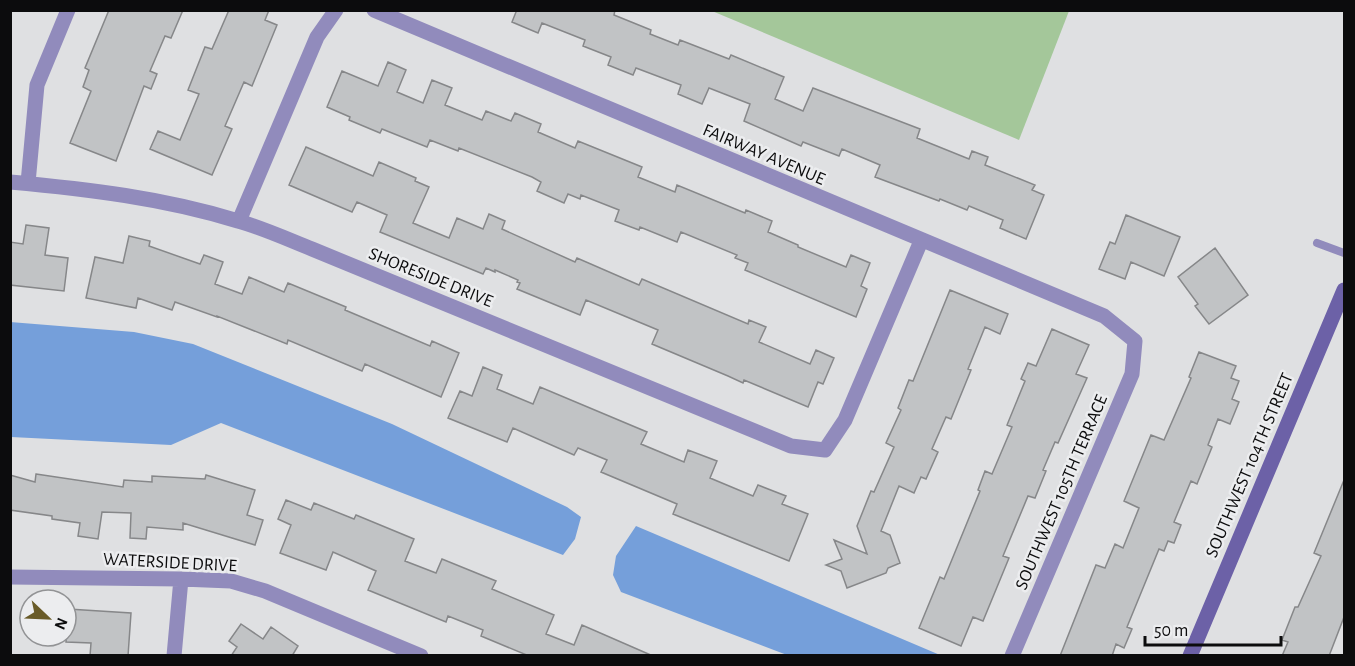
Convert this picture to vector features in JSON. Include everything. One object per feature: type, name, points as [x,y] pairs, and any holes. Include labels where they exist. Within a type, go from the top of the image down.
[{"type":"main road","name":"SOUTHWEST 104TH STREET","points":[[1190,656],[1344,290]]},
{"type":"street","points":[[28,183],[37,85],[68,10]]},
{"type":"street","points":[[239,221],[317,37],[336,10]]},
{"type":"street","name":"FAIRWAY AVENUE","points":[[374,10],[1104,316],[1135,341]]},
{"type":"street","name":"SHORESIDE DRIVE","points":[[10,182],[133,196],[239,221],[791,446],[825,450],[845,420],[921,241]]},
{"type":"street","name":"SOUTHWEST 105TH TERRACE","points":[[1012,656],[1132,374],[1135,341]]},
{"type":"street","name":"WATERSIDE DRIVE","points":[[10,577],[181,579],[231,582],[249,586],[421,656]]},
{"type":"street","points":[[174,656],[181,579]]},
{"type":"lane","points":[[1317,243],[1344,253]]},
{"type":"green space","points":[[712,11],[1069,11],[1019,140]]},
{"type":"water","points":[[10,322],[134,332],[193,344],[392,424],[567,507],[581,517],[575,539],[563,555],[221,423],[171,445],[11,437]]},
{"type":"water","points":[[636,526],[940,655],[787,655],[621,592],[613,575],[616,556]]},
{"type":"building","points":[[109,10],[183,10],[171,38],[165,36],[150,71],[157,74],[151,89],[144,86],[116,161],[70,143],[91,91],[83,87],[89,70],[85,68]]},
{"type":"building","points":[[229,10],[269,10],[265,20],[277,25],[252,86],[244,82],[225,126],[232,129],[212,175],[150,149],[158,131],[180,140],[199,94],[188,90],[205,47],[212,49]]},
{"type":"building","points":[[514,10],[615,10],[614,15],[651,30],[650,34],[678,45],[680,40],[729,59],[731,55],[784,77],[775,99],[803,111],[813,88],[920,129],[917,138],[969,159],[972,151],[988,157],[985,165],[1035,185],[1032,190],[1044,195],[1026,239],[1000,228],[1003,220],[969,206],[967,210],[875,177],[880,165],[842,149],[839,156],[803,142],[801,146],[744,121],[750,104],[709,88],[702,104],[678,94],[681,85],[636,68],[633,75],[608,65],[611,57],[583,46],[585,40],[542,23],[538,33],[512,22],[516,12]]},
{"type":"building","points":[[388,62],[406,70],[397,92],[423,103],[432,80],[452,88],[445,105],[482,120],[486,111],[511,121],[515,113],[541,124],[538,132],[575,148],[578,141],[642,167],[638,177],[675,192],[677,185],[745,213],[746,210],[772,221],[768,232],[798,247],[846,267],[851,255],[870,263],[861,286],[867,289],[856,317],[745,270],[748,263],[735,258],[737,255],[681,232],[677,242],[640,227],[639,230],[615,221],[619,210],[581,195],[580,199],[568,194],[564,203],[537,191],[541,182],[532,177],[459,148],[458,151],[430,140],[427,147],[382,129],[380,133],[349,120],[350,117],[327,107],[342,71],[378,86]]},
{"type":"building","points":[[306,147],[373,176],[379,162],[416,178],[415,181],[429,187],[413,223],[449,238],[457,218],[483,229],[489,214],[505,221],[502,229],[575,262],[577,258],[639,285],[642,279],[748,324],[749,320],[766,327],[759,342],[810,364],[816,350],[834,358],[823,384],[818,382],[808,407],[744,380],[743,383],[652,344],[658,330],[586,300],[580,315],[517,289],[520,283],[517,282],[518,280],[495,270],[495,272],[486,268],[483,274],[380,232],[387,215],[357,202],[352,212],[289,185]]},
{"type":"building","points":[[1126,215],[1180,237],[1164,276],[1131,262],[1125,279],[1099,269],[1110,242],[1115,244]]},
{"type":"building","points":[[26,225],[49,228],[45,255],[68,258],[64,291],[10,285],[10,242],[23,244]]},
{"type":"building","points":[[129,236],[150,241],[149,246],[200,264],[204,255],[223,262],[215,284],[242,294],[249,277],[284,292],[288,283],[430,346],[432,341],[459,353],[441,397],[365,364],[362,371],[288,340],[287,344],[175,302],[172,310],[138,298],[136,308],[86,298],[95,257],[123,263]]},
{"type":"building","points":[[1215,248],[1248,295],[1209,324],[1195,306],[1198,304],[1178,277]]},
{"type":"building","points":[[950,290],[1008,314],[1000,334],[985,327],[951,419],[946,417],[932,449],[938,452],[926,479],[921,477],[914,493],[899,486],[881,531],[890,535],[900,563],[888,568],[886,573],[847,588],[841,571],[826,565],[842,559],[834,540],[867,554],[857,526],[871,491],[874,492],[894,447],[886,443],[901,410],[898,408],[909,380],[913,381]]},
{"type":"building","points":[[1052,329],[1089,345],[1076,374],[1087,378],[1058,443],[1055,442],[1043,470],[1046,471],[1035,498],[1028,496],[1003,556],[1009,558],[983,621],[973,617],[961,646],[919,628],[940,577],[944,579],[980,491],[978,490],[985,471],[992,474],[1012,427],[1007,425],[1025,381],[1021,379],[1028,363],[1036,366]]},
{"type":"building","points":[[1199,352],[1236,366],[1231,378],[1239,381],[1232,399],[1239,402],[1230,424],[1218,419],[1208,445],[1212,447],[1197,484],[1191,481],[1174,522],[1181,525],[1174,543],[1168,541],[1164,551],[1159,549],[1127,627],[1132,629],[1124,648],[1116,644],[1112,656],[1060,656],[1096,565],[1105,568],[1115,544],[1123,548],[1139,508],[1124,501],[1151,435],[1164,440],[1191,378],[1189,377]]},
{"type":"building","points":[[483,367],[502,375],[497,389],[533,404],[540,387],[647,432],[641,444],[684,462],[688,450],[717,461],[710,478],[753,496],[758,485],[786,496],[782,504],[808,514],[789,561],[673,514],[677,504],[601,472],[607,460],[578,448],[574,455],[513,428],[507,442],[448,418],[460,391],[472,396]]},
{"type":"building","points":[[36,474],[123,487],[124,480],[152,482],[152,476],[205,479],[206,475],[255,490],[247,515],[263,520],[255,545],[183,523],[183,530],[147,527],[146,539],[130,538],[131,513],[102,512],[98,539],[78,536],[80,523],[10,510],[10,475],[35,482]]},
{"type":"building","points":[[1344,480],[1344,617],[1329,656],[1282,656],[1288,642],[1282,640],[1295,607],[1298,607],[1321,556],[1314,553]]},
{"type":"building","points":[[286,500],[311,510],[314,503],[354,519],[356,515],[414,539],[405,561],[436,573],[442,559],[496,581],[492,589],[554,615],[546,634],[574,645],[582,625],[653,656],[529,656],[481,636],[483,630],[448,616],[446,622],[368,590],[376,571],[333,552],[326,570],[280,553],[291,525],[278,519]]},
{"type":"building","points":[[78,610],[131,613],[128,656],[90,656],[91,643],[78,642]]},
{"type":"building","points":[[241,624],[263,639],[271,627],[298,646],[292,656],[231,656],[237,647],[229,641]]}]
